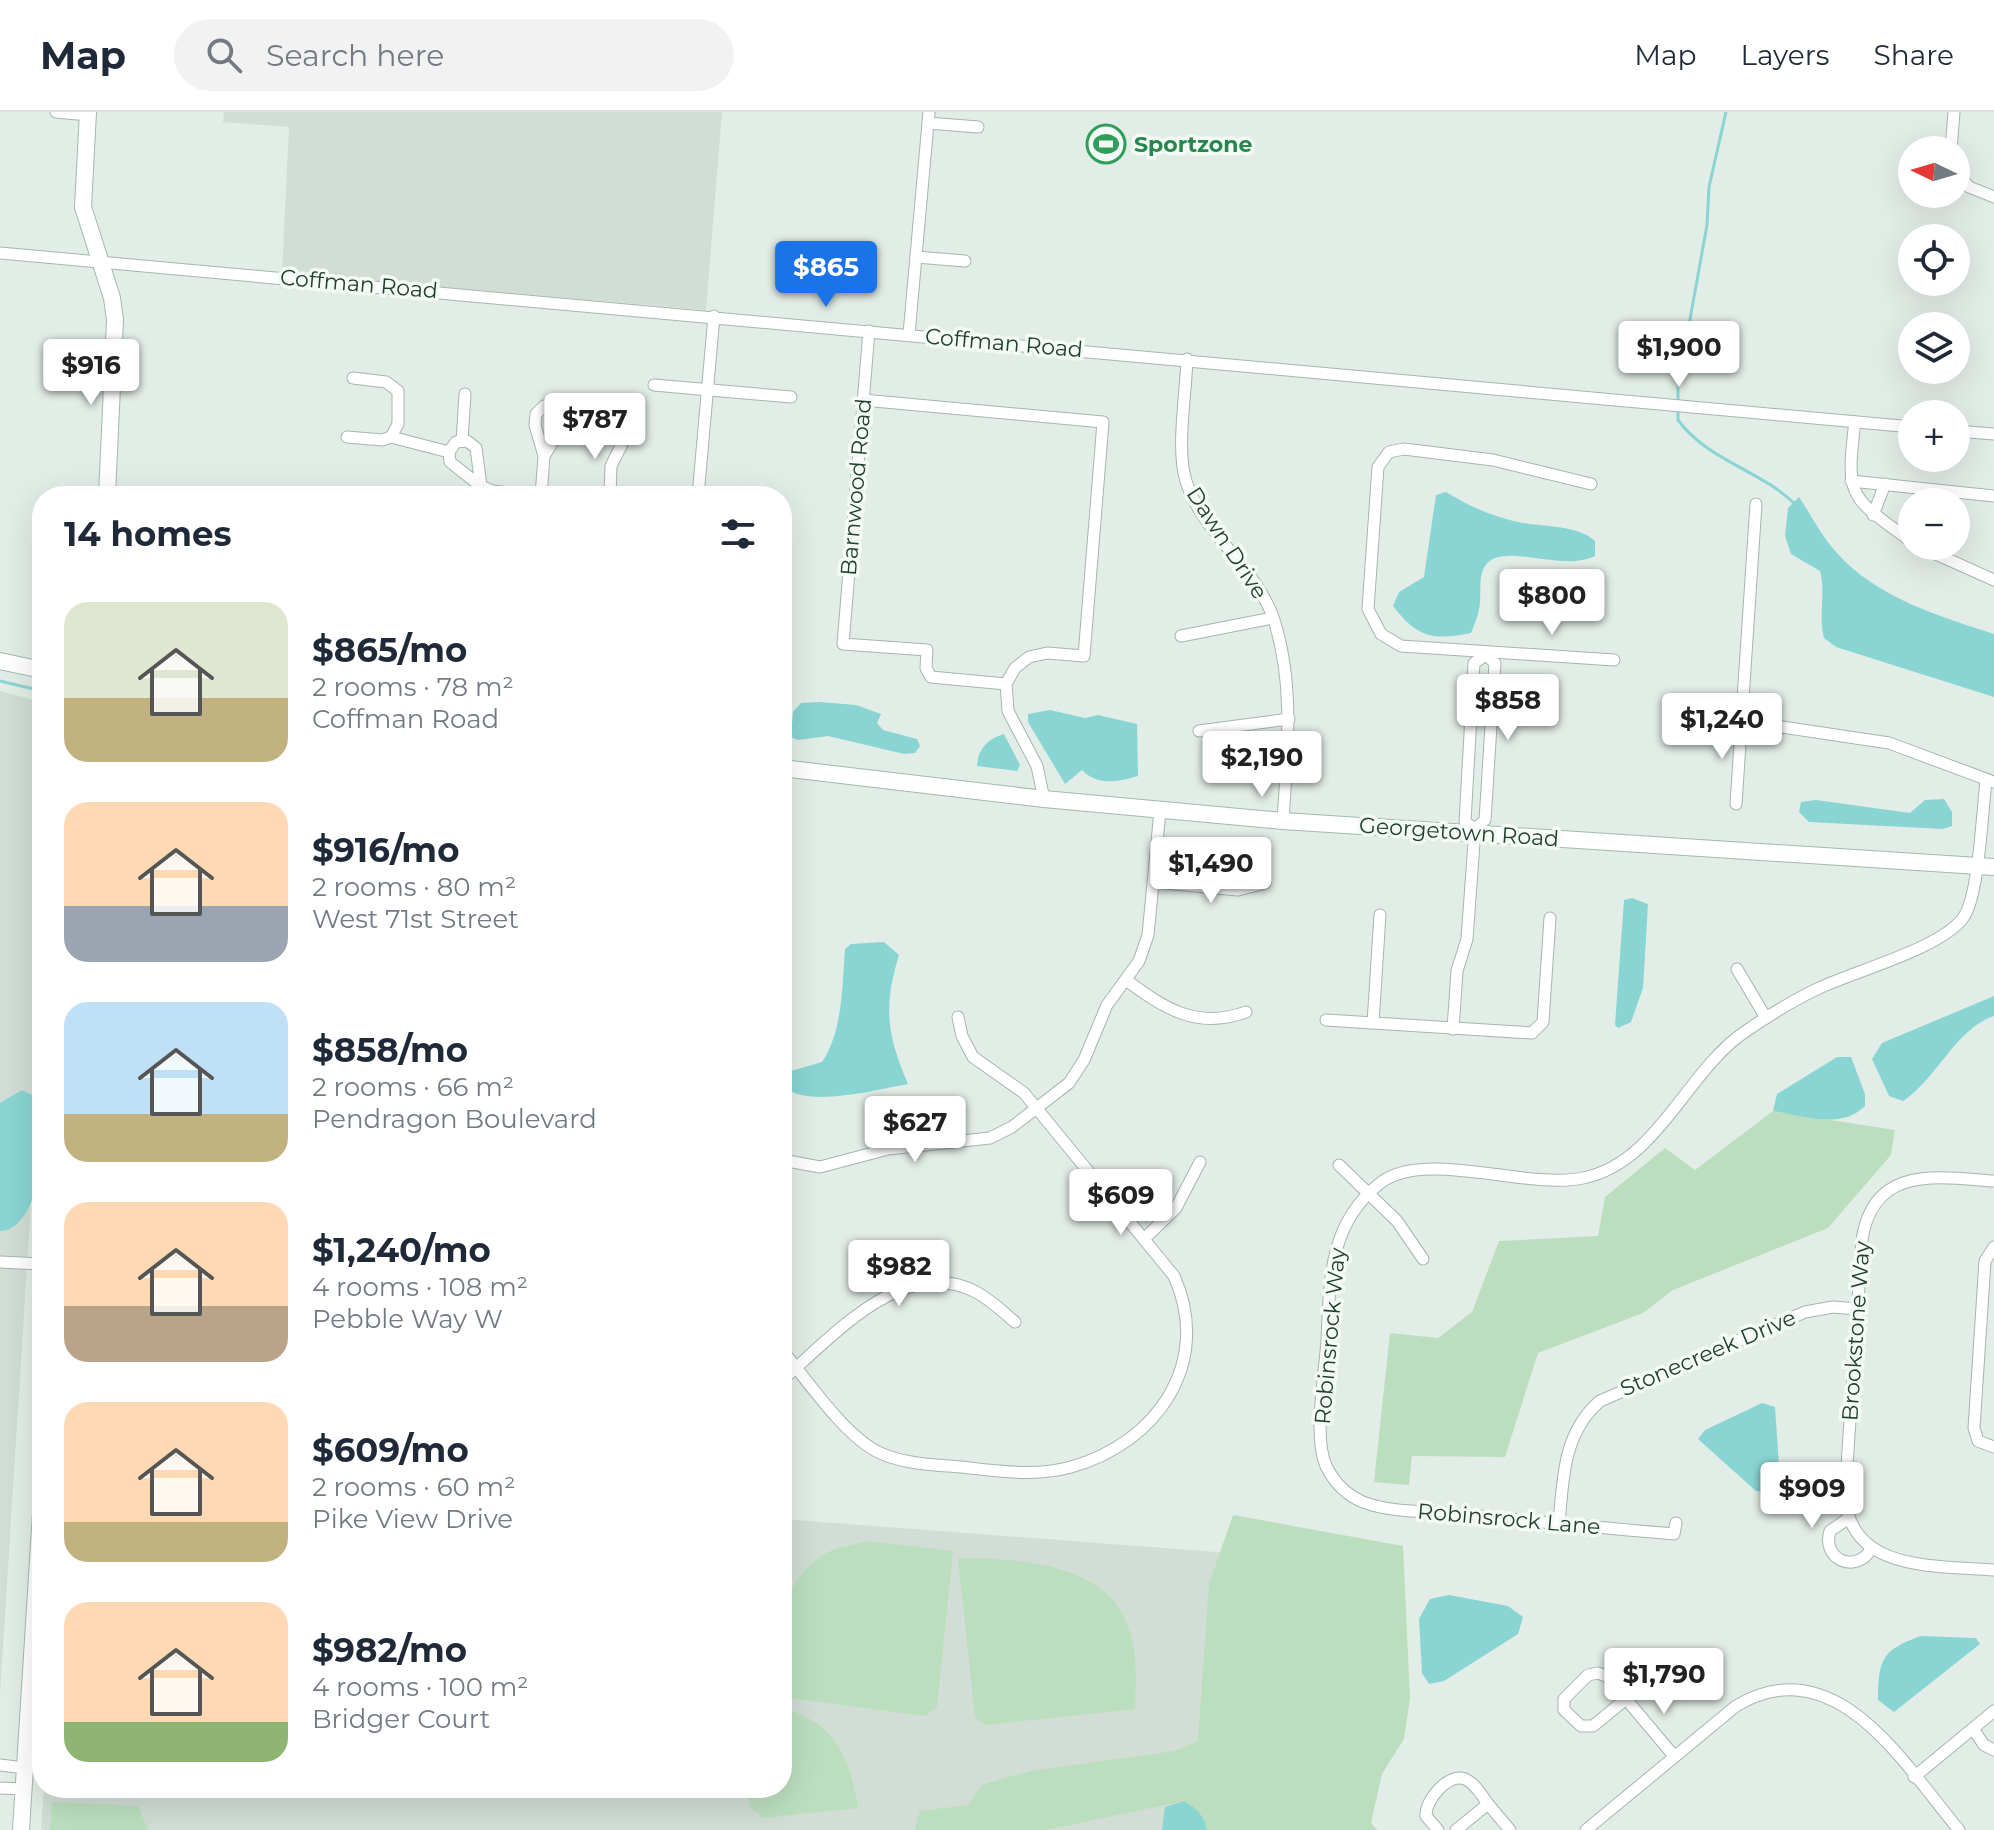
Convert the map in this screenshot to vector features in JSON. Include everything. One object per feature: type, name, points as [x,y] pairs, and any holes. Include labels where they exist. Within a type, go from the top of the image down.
[{"type":"main road","points":[[88,114],[83,207],[112,298],[115,320],[107,486]]},
{"type":"main road","points":[[0,661],[32,668]]},
{"type":"main road","name":"Georgetown Road","points":[[792,769],[1160,811],[1994,867]]},
{"type":"main road","points":[[21,1830],[32,1656]]},
{"type":"street","points":[[56,112],[88,114]]},
{"type":"street","points":[[1952,136],[1954,112]]},
{"type":"street","points":[[909,334],[929,117],[978,127]]},
{"type":"street","points":[[1970,187],[1994,197]]},
{"type":"street","name":"Coffman Road","points":[[0,253],[1898,426]]},
{"type":"street","points":[[916,257],[965,261]]},
{"type":"street","points":[[699,486],[714,316]]},
{"type":"street","name":"Barnwood Road","points":[[869,331],[843,644],[927,650],[926,668],[933,677],[1006,684]]},
{"type":"street","name":"Dawn Drive","points":[[1187,359],[1183,459],[1186,484],[1273,618],[1289,719],[1283,821]]},
{"type":"street","points":[[353,378],[386,382],[397,389],[400,395],[398,424],[391,437]]},
{"type":"street","points":[[654,385],[791,397]]},
{"type":"street","points":[[462,441],[465,394]]},
{"type":"street","points":[[863,400],[1103,422],[1084,656],[1047,653],[1029,657],[1015,668],[1006,684],[1007,708],[1037,766],[1044,799]]},
{"type":"street","points":[[1855,422],[1851,481],[1856,497],[1873,515],[1898,532]]},
{"type":"street","points":[[1970,432],[1994,434]]},
{"type":"street","points":[[347,437],[382,440],[391,437],[449,452]]},
{"type":"street","points":[[610,486],[611,466],[624,440]]},
{"type":"street","points":[[462,441],[476,448],[481,486],[452,464],[449,452],[454,443],[462,441]]},
{"type":"street","points":[[1591,484],[1493,460],[1401,449],[1384,457],[1378,467],[1368,604],[1375,626],[1388,640],[1406,647],[1614,660]]},
{"type":"street","points":[[540,486],[544,456]]},
{"type":"street","points":[[1851,481],[1994,496]]},
{"type":"street","points":[[1873,515],[1885,484]]},
{"type":"street","points":[[1736,804],[1756,504]]},
{"type":"street","points":[[1949,560],[1994,580]]},
{"type":"street","points":[[1181,636],[1273,618]]},
{"type":"street","points":[[1475,831],[1465,822],[1474,663],[1486,653]]},
{"type":"street","points":[[1453,1029],[1457,971],[1467,939],[1475,831],[1485,820],[1495,663],[1486,653]]},
{"type":"street","points":[[1199,731],[1289,719]]},
{"type":"street","points":[[1369,1193],[1391,1176],[1413,1169],[1559,1181],[1605,1172],[1639,1148],[1716,1056],[1766,1018],[1817,989],[1952,930],[1974,900],[1977,886],[1975,866],[1990,781],[1889,743],[1742,721]]},
{"type":"street","points":[[792,1162],[820,1167],[888,1149],[982,1140],[1005,1132],[1069,1083],[1084,1060],[1107,1005],[1139,961],[1148,935],[1160,811]]},
{"type":"street","points":[[1154,882],[1238,890],[1265,883]]},
{"type":"street","points":[[1373,1023],[1380,915]]},
{"type":"street","points":[[1326,1020],[1526,1034],[1537,1030],[1543,1022],[1550,918]]},
{"type":"street","points":[[1737,969],[1766,1018]]},
{"type":"street","points":[[1126,980],[1168,1010],[1184,1016],[1219,1019],[1246,1012]]},
{"type":"street","points":[[792,1362],[853,1432],[879,1452],[952,1466],[1026,1473],[1071,1467],[1113,1450],[1152,1419],[1176,1383],[1187,1351],[1184,1302],[1174,1276],[1020,1089],[973,1057],[962,1036],[958,1017]]},
{"type":"street","points":[[1145,1238],[1176,1208],[1200,1162]]},
{"type":"street","points":[[1339,1165],[1405,1231],[1423,1259]]},
{"type":"street","name":"Brookstone Way","points":[[1871,1549],[1857,1535],[1849,1518],[1845,1496],[1864,1226],[1881,1198],[1895,1186],[1921,1177],[1994,1181]]},
{"type":"street","name":"Robinsrock Way","points":[[1338,1485],[1324,1459],[1321,1435],[1331,1272],[1340,1232],[1369,1193]]},
{"type":"street","points":[[1994,1247],[1985,1261],[1974,1428],[1978,1441],[1994,1447]]},
{"type":"street","points":[[0,1262],[32,1264]]},
{"type":"street","points":[[792,1372],[878,1300],[911,1285],[942,1282],[964,1287],[985,1297],[1015,1322]]},
{"type":"street","name":"Stonecreek Drive","points":[[1559,1524],[1570,1441],[1583,1417],[1600,1401],[1805,1312],[1824,1308],[1857,1309]]},
{"type":"street","name":"Robinsrock Lane","points":[[1338,1485],[1356,1499],[1378,1506],[1674,1534],[1676,1523]]},
{"type":"street","points":[[1849,1518],[1835,1525],[1829,1534],[1829,1547],[1835,1557],[1853,1563],[1865,1558],[1871,1549],[1902,1562],[1994,1570]]},
{"type":"street","points":[[1626,1699],[1589,1727],[1574,1722],[1563,1706],[1567,1693],[1596,1673],[1608,1677],[1674,1756]]},
{"type":"street","points":[[1586,1830],[1747,1699],[1769,1692],[1797,1690],[1823,1695],[1852,1709],[1959,1830]]},
{"type":"street","points":[[1914,1777],[1994,1711]]},
{"type":"street","points":[[1973,1729],[1984,1745],[1994,1750]]},
{"type":"street","points":[[0,1765],[25,1768]]},
{"type":"street","points":[[1438,1830],[1427,1818],[1426,1808],[1430,1799],[1451,1780],[1468,1780],[1510,1830]]},
{"type":"street","points":[[0,1788],[23,1789]]},
{"type":"street","points":[[1456,1830],[1488,1804]]},
{"type":"shaded area","points":[[224,112],[722,112],[706,310],[282,273],[289,127],[223,122]]},
{"type":"shaded area","points":[[0,691],[32,699],[32,1186],[0,1695]]},
{"type":"shaded area","points":[[792,1520],[1242,1554],[1228,1830],[41,1830],[43,1798],[792,1798]]},
{"type":"green space","points":[[1773,1111],[1895,1130],[1891,1155],[1828,1228],[1673,1290],[1643,1313],[1538,1353],[1505,1457],[1412,1456],[1409,1485],[1374,1482],[1390,1333],[1438,1338],[1472,1312],[1499,1241],[1598,1236],[1605,1197],[1665,1148],[1695,1170]]},
{"type":"green space","points":[[1233,1515],[1403,1546],[1410,1698],[1404,1739],[1382,1774],[1371,1823],[1377,1830],[1205,1830],[1184,1801],[1046,1830],[915,1830],[920,1811],[968,1805],[982,1785],[1030,1771],[1175,1751],[1198,1741],[1209,1584]]},
{"type":"green space","points":[[868,1541],[953,1551],[937,1707],[925,1716],[792,1698],[792,1590],[808,1567],[826,1553]]},
{"type":"green space","points":[[958,1558],[1004,1560],[1054,1568],[1078,1576],[1099,1588],[1116,1603],[1131,1635],[1136,1666],[1135,1709],[985,1725],[975,1717]]},
{"type":"green space","points":[[792,1711],[815,1722],[837,1744],[850,1773],[858,1808],[763,1818],[750,1807],[749,1798],[792,1798]]},
{"type":"green space","points":[[52,1802],[138,1806],[148,1830],[50,1830]]},
{"type":"water","points":[[1446,492],[1501,518],[1579,532],[1595,541],[1595,556],[1565,561],[1501,556],[1490,561],[1483,570],[1480,604],[1471,633],[1446,637],[1426,634],[1410,624],[1393,606],[1399,592],[1424,577],[1436,495]]},
{"type":"water","points":[[1799,497],[1832,547],[1871,582],[1910,604],[1994,634],[1994,697],[1836,647],[1824,638],[1820,571],[1791,554],[1785,536],[1788,508]]},
{"type":"water","points":[[801,703],[856,705],[881,714],[877,723],[883,730],[917,739],[920,746],[915,753],[904,754],[828,736],[798,740],[792,737],[793,712]]},
{"type":"water","points":[[1050,710],[1085,718],[1098,715],[1137,724],[1138,776],[1101,781],[1082,770],[1065,784],[1028,722],[1028,714]]},
{"type":"water","points":[[1004,734],[1020,765],[1017,771],[977,766],[984,746]]},
{"type":"water","points":[[1944,799],[1952,812],[1952,826],[1943,829],[1809,822],[1799,812],[1801,802],[1816,800],[1910,813],[1925,800]]},
{"type":"water","points":[[1632,898],[1648,904],[1643,988],[1631,1022],[1618,1028],[1615,1025],[1624,900]]},
{"type":"water","points":[[884,942],[899,955],[891,990],[890,1021],[895,1050],[908,1084],[840,1096],[805,1096],[792,1091],[792,1071],[822,1062],[829,1050],[838,1022],[845,949],[851,944]]},
{"type":"water","points":[[1994,996],[1994,1016],[1968,1032],[1915,1092],[1903,1101],[1889,1096],[1872,1059],[1882,1043]]},
{"type":"water","points":[[1837,1057],[1851,1057],[1865,1094],[1865,1106],[1845,1118],[1834,1119],[1773,1111],[1777,1094]]},
{"type":"water","points":[[22,1090],[32,1095],[32,1200],[22,1219],[12,1228],[0,1231],[0,1103]]},
{"type":"water","points":[[1762,1403],[1775,1407],[1780,1481],[1769,1492],[1756,1491],[1698,1439],[1705,1430]]},
{"type":"water","points":[[1449,1595],[1508,1606],[1523,1617],[1518,1634],[1444,1681],[1429,1684],[1422,1673],[1419,1619],[1430,1599]]},
{"type":"water","points":[[1921,1636],[1976,1638],[1980,1644],[1894,1712],[1878,1700],[1881,1665],[1898,1646]]},
{"type":"water","points":[[1184,1801],[1199,1812],[1207,1830],[1162,1830],[1165,1807]]},
{"type":"waterway","points":[[1726,112],[1709,187],[1707,225],[1678,386],[1678,420],[1704,446],[1767,483],[1796,505]]},
{"type":"waterway","points":[[0,681],[32,689]]},
{"type":"place","name":"Sportzone","points":[[1106,144]]}]
